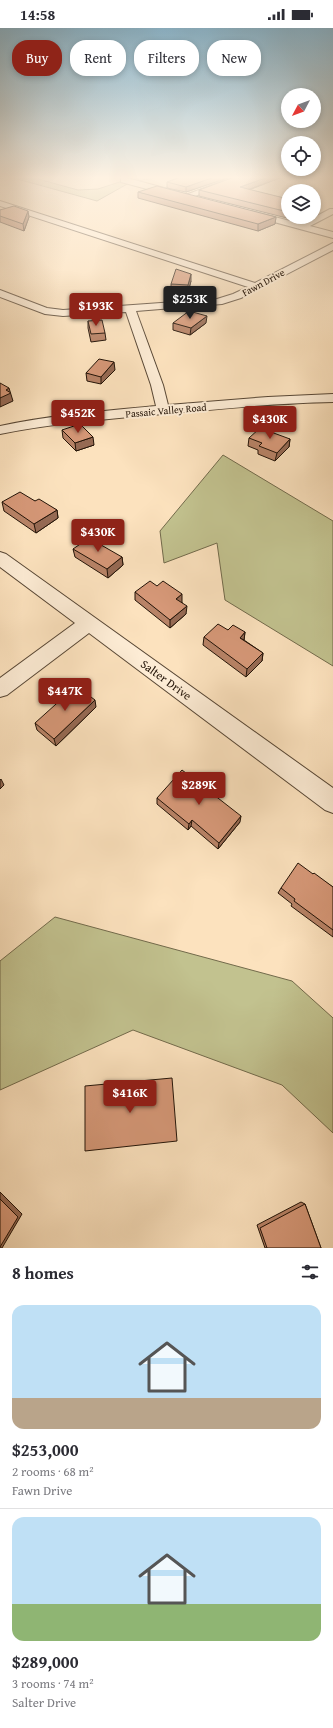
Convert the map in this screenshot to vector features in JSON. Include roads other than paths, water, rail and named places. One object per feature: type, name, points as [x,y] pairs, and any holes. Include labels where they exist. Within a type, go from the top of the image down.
[{"type":"street","points":[[92,233],[256,286]]},
{"type":"street","name":"Fawn Drive","points":[[0,292],[51,312],[70,313],[218,302],[237,296],[333,246]]},
{"type":"street","points":[[130,309],[157,385],[163,410]]},
{"type":"street","name":"Passaic Valley Road","points":[[0,430],[44,421],[300,398],[333,398]]},
{"type":"street","name":"Salter Drive","points":[[0,558],[333,802]]},
{"type":"street","points":[[0,689],[89,623]]}]
